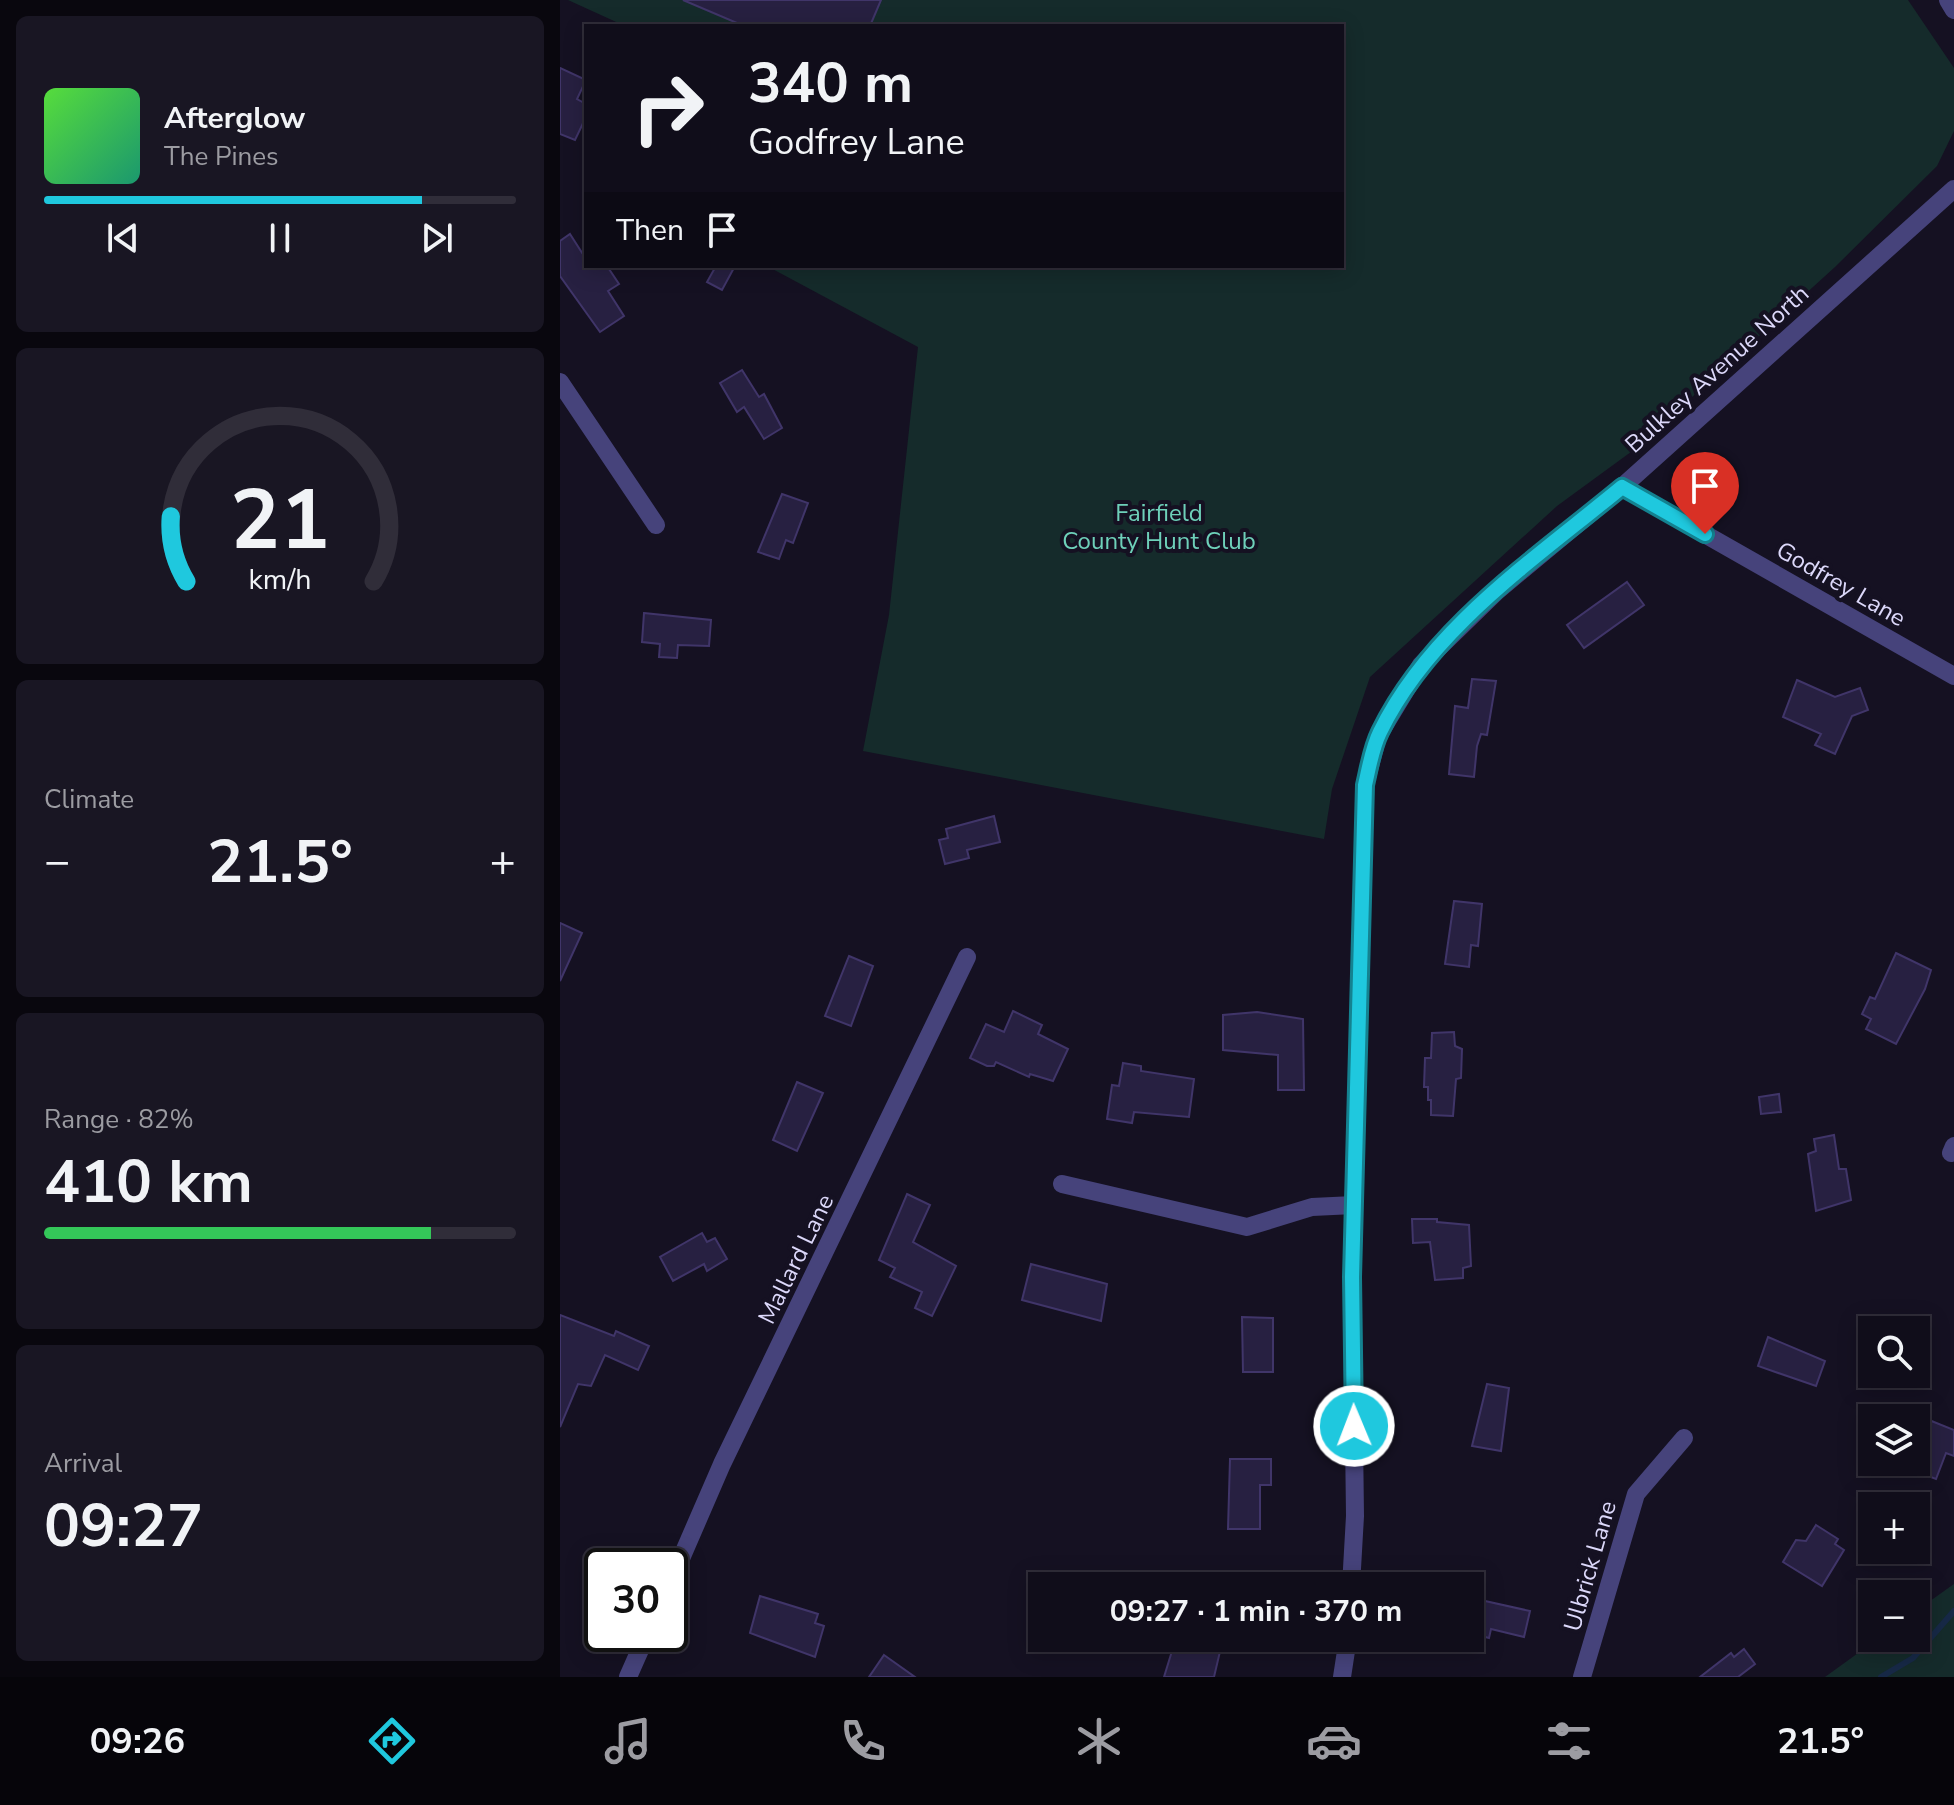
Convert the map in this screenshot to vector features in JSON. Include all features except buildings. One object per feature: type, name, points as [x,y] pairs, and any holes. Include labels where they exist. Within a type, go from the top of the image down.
[{"type":"street","points":[[1948,0],[1954,10]]},
{"type":"street","name":"Bulkley Avenue North","points":[[1352,1572],[1355,1516],[1354,1205],[1365,785],[1378,736],[1421,665],[1497,591],[1622,487],[1954,189]]},
{"type":"street","points":[[560,382],[656,525]]},
{"type":"street","name":"Godfrey Lane","points":[[1622,487],[1954,676]]},
{"type":"street","name":"Mallard Lane","points":[[686,1548],[722,1464],[967,957]]},
{"type":"street","points":[[1062,1184],[1247,1227],[1312,1207],[1354,1205]]},
{"type":"street","name":"Ulbrick Lane","points":[[1582,1677],[1636,1494],[1684,1438]]},
{"type":"street","points":[[628,1677],[639,1652]]},
{"type":"street","points":[[1345,1676],[1347,1652]]},
{"type":"green space","name":"Fairfield County Hunt Club","points":[[568,0],[1908,0],[1954,68],[1954,131],[1937,166],[1835,267],[1635,449],[1557,506],[1370,677],[1332,789],[1324,839],[863,751],[889,615],[918,347],[771,268],[1344,268],[1344,24],[621,24]]},
{"type":"green space","points":[[1954,1584],[1954,1677],[1825,1677],[1860,1652],[1930,1652],[1930,1601]]},
{"type":"waterway","points":[[1881,1677],[1913,1658],[1954,1611]]},
{"type":"route","points":[[1354,1426],[1352,1277],[1365,785],[1378,736],[1400,695],[1421,665],[1497,591],[1622,487],[1705,534]]}]
